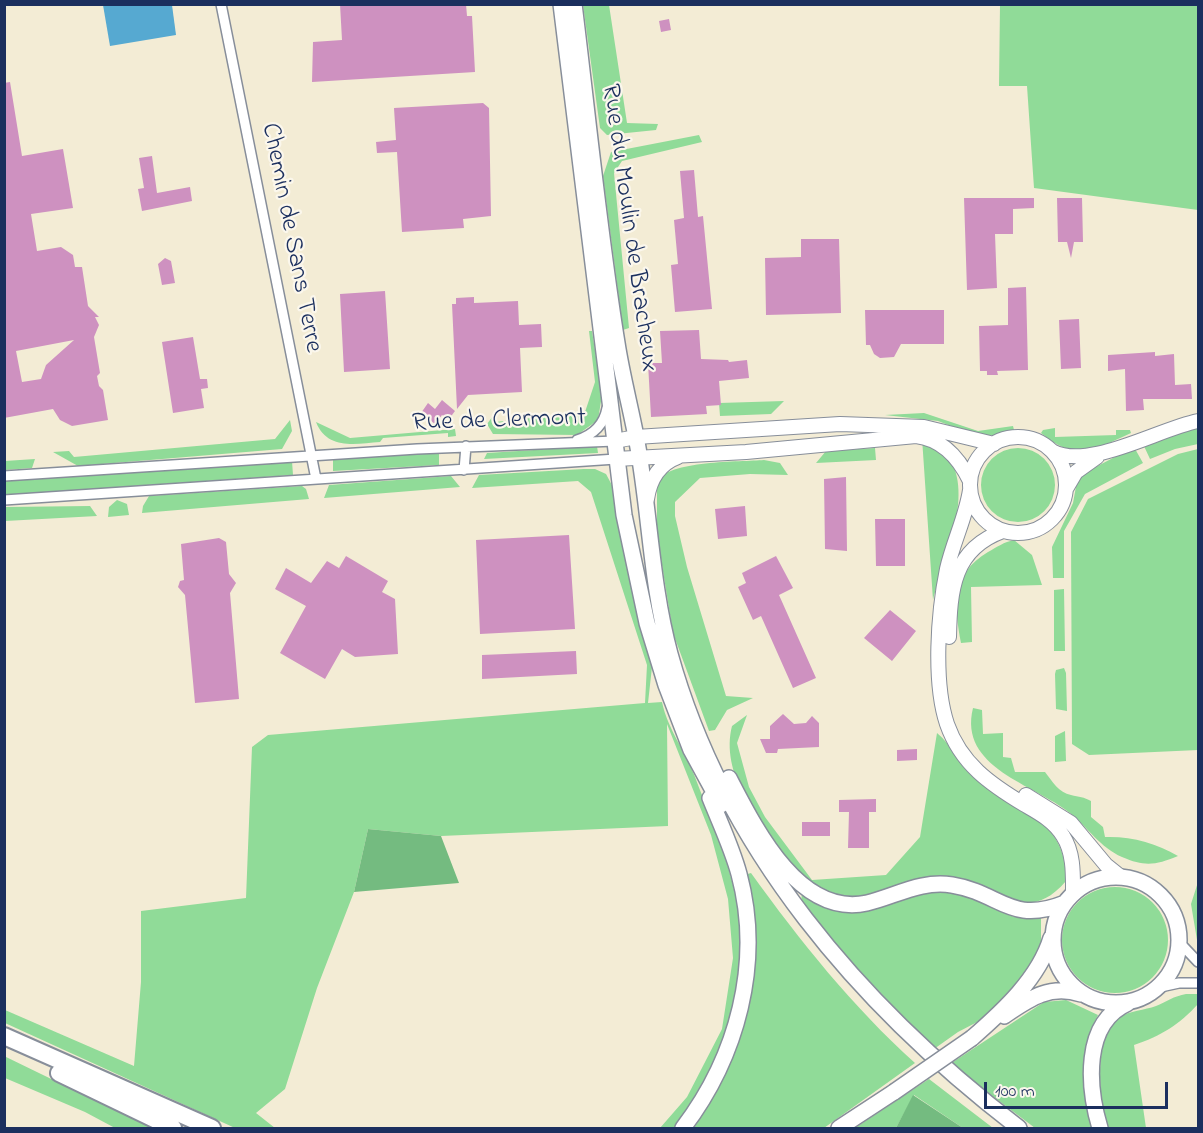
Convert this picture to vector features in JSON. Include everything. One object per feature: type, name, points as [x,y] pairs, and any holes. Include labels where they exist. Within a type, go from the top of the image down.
[{"type":"highway","points":[[4,1036],[212,1128]]},
{"type":"highway","points":[[4,1047],[173,1128]]},
{"type":"main road","name":"Rue du Moulin de Bracheux","points":[[561,4],[609,385],[621,502],[647,623],[669,694],[691,750]]},
{"type":"main road","name":"Rue du Moulin de Bracheux","points":[[574,4],[616,335],[636,437],[666,637]]},
{"type":"main road","points":[[972,1038],[995,1017],[1036,970],[1047,952],[1053,930],[1069,898],[1072,862],[1063,835],[1047,819],[996,787],[974,769],[955,742],[945,717],[940,666],[942,600],[950,559],[979,457],[994,444],[1008,438],[1025,437],[1065,457],[1084,458],[1171,427],[1198,421]]},
{"type":"main road","name":"Rue de Clermont","points":[[615,441],[636,437],[821,424],[940,429],[994,444]]},
{"type":"main road","name":"Rue de Clermont","points":[[616,459],[916,436],[932,439],[949,450],[970,486]]},
{"type":"main road","points":[[1121,446],[1082,467],[1072,476],[1058,512],[1043,526],[1022,533],[1003,531],[982,540],[963,560],[954,585],[950,623],[949,683],[956,723],[966,744],[986,768],[1005,783],[1065,818],[1106,865],[1121,877]]},
{"type":"main road","points":[[1052,451],[1064,471],[1066,489]]},
{"type":"main road","points":[[646,510],[649,490],[656,473],[668,462],[684,455]]},
{"type":"main road","points":[[970,486],[981,515],[1003,531]]},
{"type":"main road","points":[[666,637],[707,734],[743,804],[775,854],[812,894],[830,902],[860,904],[916,887],[943,884],[969,890],[1022,912],[1040,911],[1069,898],[1099,879],[1121,877],[1143,883],[1163,899],[1176,921],[1179,942],[1171,970],[1156,988],[1108,1016],[1101,1027],[1094,1047],[1094,1100],[1100,1128]]},
{"type":"main road","points":[[666,637],[685,701],[709,760],[744,826],[796,907],[891,1019],[945,1069],[1019,1128]]},
{"type":"main road","points":[[683,1128],[711,1089],[728,1051],[743,996],[747,949],[744,903],[739,874],[691,750]]},
{"type":"main road","points":[[691,750],[752,859],[818,950],[909,1049],[939,1078],[1002,1128]]},
{"type":"main road","points":[[1053,930],[1053,950],[1059,969],[1071,985],[1087,996]]},
{"type":"main road","points":[[839,1128],[1039,994],[1063,990],[1111,1003],[1130,1002]]},
{"type":"street","name":"Chemin de Sans Terre","points":[[221,4],[316,480]]},
{"type":"street","points":[[566,442],[586,436],[601,424],[606,413],[609,385]]},
{"type":"street","name":"Rue de Clermont","points":[[4,476],[466,446],[615,441]]},
{"type":"street","points":[[464,470],[466,446]]},
{"type":"street","name":"Rue de Clermont","points":[[4,500],[616,459]]},
{"type":"street","points":[[1179,942],[1198,962]]},
{"type":"street","points":[[1156,988],[1179,983],[1198,983]]},
{"type":"green space","points":[[583,5],[609,5],[627,123],[658,124],[656,130],[607,135],[600,128]]},
{"type":"green space","points":[[1000,5],[1198,5],[1198,210],[1034,188],[1027,86],[999,86]]},
{"type":"green space","points":[[699,135],[702,142],[622,161],[614,173],[629,328],[623,330],[603,176],[611,152]]},
{"type":"green space","points":[[589,331],[592,331],[602,395],[598,420],[577,435],[493,434],[487,424],[493,416],[495,422],[585,412],[595,382]]},
{"type":"green space","points":[[784,401],[771,414],[720,416],[719,403]]},
{"type":"green space","points":[[924,413],[978,431],[1013,426],[1014,430],[995,435],[977,436],[938,421],[885,415]]},
{"type":"green space","points":[[290,420],[292,431],[282,449],[78,466],[53,452],[69,451],[74,457],[275,439]]},
{"type":"green space","points":[[316,422],[350,438],[455,429],[456,436],[448,437],[448,433],[383,438],[380,442],[352,444],[334,441],[327,437]]},
{"type":"green space","points":[[1198,427],[1198,444],[1175,449],[1150,459],[1143,444]]},
{"type":"green space","points":[[1055,428],[1055,437],[1116,435],[1116,430],[1130,430],[1131,433],[1095,449],[1075,451],[1065,448],[1041,433],[1043,430]]},
{"type":"green space","points":[[922,438],[945,453],[954,468],[958,485],[955,525],[933,600]]},
{"type":"green space","points":[[597,446],[598,453],[484,459],[487,453]]},
{"type":"green space","points":[[1134,447],[1143,463],[1085,494],[1064,531],[1064,578],[1053,578],[1052,547],[1073,503],[1077,481],[1090,470]]},
{"type":"green space","points":[[875,448],[876,460],[816,463],[826,451]]},
{"type":"green space","points":[[1018,448],[1032,451],[1044,459],[1052,471],[1055,485],[1052,499],[1044,511],[1032,519],[1018,522],[1004,519],[992,511],[984,499],[981,485],[984,471],[992,459],[1004,451]]},
{"type":"green space","points":[[1198,449],[1198,750],[1089,755],[1072,744],[1071,532],[1088,499],[1178,454]]},
{"type":"green space","points":[[439,453],[439,465],[333,471],[333,458]]},
{"type":"green space","points":[[35,459],[32,468],[5,470],[5,461]]},
{"type":"green space","points":[[764,460],[780,463],[788,475],[750,474],[700,478],[675,502],[675,516],[687,567],[726,696],[753,698],[727,710],[715,730],[709,731],[673,633],[657,534],[657,482],[664,475],[689,466]]},
{"type":"green space","points":[[292,461],[293,475],[5,495],[5,481]]},
{"type":"green space","points":[[595,469],[606,474],[614,489],[628,568],[652,667],[648,703],[662,702],[668,722],[691,767],[733,883],[739,915],[742,948],[739,981],[731,1018],[703,1086],[675,1128],[660,1128],[687,1097],[722,1029],[733,958],[728,899],[711,835],[667,724],[668,826],[441,836],[368,829],[354,892],[317,988],[285,1089],[256,1113],[275,1128],[235,1128],[5,1023],[5,1010],[134,1066],[141,982],[141,911],[246,898],[252,747],[268,735],[645,703],[647,665],[591,492],[578,481],[472,488],[479,475]]},
{"type":"green space","points":[[451,476],[460,487],[324,498],[329,485]]},
{"type":"green space","points":[[302,486],[306,489],[309,499],[142,513],[149,496]]},
{"type":"green space","points":[[117,500],[127,504],[129,515],[108,517],[109,507]]},
{"type":"green space","points":[[90,506],[97,516],[5,521],[5,507]]},
{"type":"green space","points":[[1014,540],[1032,555],[1042,585],[971,587],[972,642],[961,643],[957,603],[961,580],[976,561],[988,552]]},
{"type":"green space","points":[[1064,589],[1065,651],[1054,651],[1054,590]]},
{"type":"green space","points":[[1064,668],[1067,711],[1056,709],[1055,674],[1056,670]]},
{"type":"green space","points":[[973,708],[982,710],[983,734],[1003,733],[1003,757],[1011,758],[1015,772],[1045,772],[1063,792],[1091,801],[1091,817],[1103,827],[1105,837],[1143,841],[1178,856],[1157,863],[1144,863],[1122,857],[1107,848],[1070,813],[1002,772],[988,760],[977,746],[971,729]]},
{"type":"green space","points":[[747,715],[737,743],[749,787],[765,817],[812,880],[886,875],[920,837],[937,733],[972,776],[1048,828],[1058,842],[1064,859],[1066,881],[1051,895],[1036,902],[1022,903],[1008,900],[979,887],[946,879],[914,880],[872,896],[851,899],[826,894],[806,884],[763,828],[743,795],[736,778],[731,761],[732,726]]},
{"type":"green space","points":[[1065,731],[1066,761],[1055,762],[1055,736]]},
{"type":"green space","points":[[368,829],[441,836],[459,883],[354,892]]},
{"type":"green space","points":[[751,873],[788,923],[848,996],[915,1063],[824,1128],[694,1128],[723,1079],[740,1034],[744,875]]},
{"type":"green space","points":[[1198,882],[1198,946],[1191,904]]},
{"type":"green space","points":[[1115,887],[1135,891],[1153,902],[1164,920],[1168,940],[1164,960],[1153,978],[1135,989],[1115,993],[1095,989],[1077,978],[1066,960],[1062,940],[1066,920],[1077,902],[1095,891]]},
{"type":"green space","points":[[919,890],[964,894],[1014,917],[1041,916],[1041,953],[1021,978],[983,1019],[958,1032],[934,1049],[852,963],[801,902],[802,893],[826,907],[842,910]]},
{"type":"green space","points":[[1186,994],[1198,994],[1198,1004],[1191,1011],[1169,1029],[1134,1045],[1146,1128],[1108,1128],[1102,1101],[1100,1070],[1105,1039],[1111,1027],[1124,1015]]},
{"type":"green space","points":[[1066,1000],[1098,1015],[1087,1042],[1083,1071],[1085,1099],[1092,1128],[1035,1128],[950,1064],[1044,1002]]},
{"type":"green space","points":[[4,1056],[152,1128],[115,1128],[85,1112],[5,1078]]},
{"type":"green space","points":[[929,1079],[993,1128],[963,1128],[914,1095],[896,1128],[855,1128]]},
{"type":"green space","points":[[913,1095],[963,1128],[896,1128]]},
{"type":"water","points":[[103,5],[172,5],[176,35],[110,46]]},
{"type":"building","points":[[340,4],[466,4],[467,16],[472,16],[475,72],[312,82],[313,42],[342,40]]},
{"type":"building","points":[[669,19],[671,30],[661,32],[659,21]]},
{"type":"building","points":[[10,82],[22,156],[63,149],[73,208],[31,214],[37,251],[61,247],[73,255],[75,267],[82,267],[88,306],[99,317],[95,317],[99,325],[94,337],[100,373],[97,376],[99,386],[103,390],[108,420],[72,426],[60,420],[53,409],[4,418],[4,83]],"holes":[[[74,340],[46,365],[41,379],[22,382],[16,351]]]},
{"type":"building","points":[[483,103],[489,108],[491,216],[463,219],[464,228],[402,232],[397,152],[377,153],[376,142],[396,140],[394,108]]},
{"type":"building","points":[[152,156],[157,193],[190,187],[192,201],[142,211],[138,189],[144,188],[139,158]]},
{"type":"building","points":[[694,170],[698,217],[703,216],[712,309],[675,312],[671,265],[678,264],[674,220],[684,218],[680,171]]},
{"type":"building","points":[[964,198],[1034,198],[1034,208],[1013,209],[1013,234],[995,234],[997,288],[967,290]]},
{"type":"building","points":[[1057,198],[1082,198],[1083,242],[1074,242],[1071,258],[1067,242],[1058,242]]},
{"type":"building","points":[[801,239],[839,239],[841,313],[766,315],[765,258],[801,257]]},
{"type":"building","points":[[165,258],[171,261],[175,283],[162,285],[158,264]]},
{"type":"building","points":[[1026,287],[1028,370],[997,371],[998,375],[987,375],[987,371],[980,371],[979,326],[1008,325],[1008,288]]},
{"type":"building","points":[[385,291],[390,369],[344,372],[340,294]]},
{"type":"building","points":[[474,297],[474,303],[518,301],[519,325],[541,324],[542,347],[520,348],[522,392],[468,395],[457,409],[452,304],[456,304],[456,298]]},
{"type":"building","points":[[865,310],[944,310],[944,344],[901,344],[894,357],[880,358],[874,354],[870,345],[866,345]]},
{"type":"building","points":[[1079,319],[1081,368],[1061,369],[1059,320]]},
{"type":"building","points":[[699,330],[701,359],[728,360],[729,362],[747,360],[749,378],[719,381],[721,405],[706,406],[707,414],[651,417],[648,363],[662,363],[660,331]]},
{"type":"building","points":[[193,337],[200,379],[207,379],[208,388],[201,389],[204,408],[173,413],[162,342]]},
{"type":"building","points":[[1155,352],[1155,356],[1174,354],[1175,385],[1191,384],[1192,399],[1143,399],[1144,410],[1126,411],[1125,369],[1108,371],[1108,355]]},
{"type":"building","points":[[442,400],[455,411],[449,419],[442,415],[435,424],[421,413],[428,403],[435,409]]},
{"type":"building","points":[[846,477],[847,551],[825,549],[824,479]]},
{"type":"building","points":[[745,506],[747,536],[718,539],[715,509]]},
{"type":"building","points":[[875,519],[905,519],[905,566],[876,566]]},
{"type":"building","points":[[569,535],[575,629],[480,634],[476,540]]},
{"type":"building","points":[[219,538],[226,542],[229,574],[236,583],[230,593],[239,699],[195,703],[185,595],[178,587],[180,581],[184,580],[181,544]]},
{"type":"building","points":[[346,556],[388,581],[382,592],[395,599],[398,654],[355,657],[342,649],[325,679],[280,653],[306,606],[275,589],[286,568],[311,583],[327,561],[339,568]]},
{"type":"building","points":[[776,556],[793,588],[779,595],[816,678],[793,688],[761,616],[753,620],[738,587],[746,583],[742,573]]},
{"type":"building","points":[[890,610],[916,631],[892,661],[864,638]]},
{"type":"building","points":[[576,651],[577,674],[482,679],[482,655]]},
{"type":"building","points":[[783,714],[794,724],[806,723],[812,716],[819,723],[819,747],[778,749],[777,753],[766,753],[760,739],[770,739],[770,726]]},
{"type":"building","points":[[917,749],[917,760],[897,761],[897,750]]},
{"type":"building","points":[[876,799],[876,812],[869,812],[869,848],[848,848],[849,812],[839,812],[839,800]]},
{"type":"building","points":[[802,822],[830,822],[830,836],[802,836]]}]
